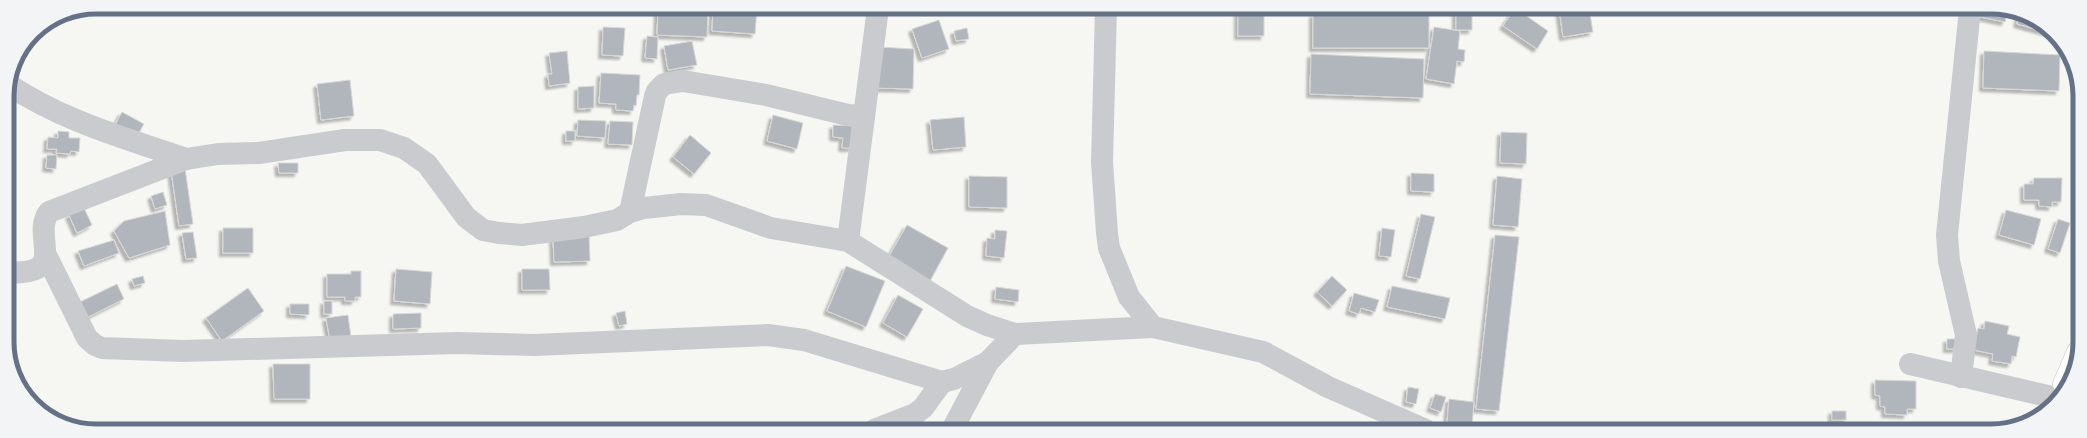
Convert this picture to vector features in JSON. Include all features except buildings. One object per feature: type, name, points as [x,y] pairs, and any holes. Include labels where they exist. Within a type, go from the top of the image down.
[{"type":"street","points":[[848,241],[877,14]]},
{"type":"street","points":[[1106,14],[1102,162],[1108,248],[1130,297],[1153,327]]},
{"type":"street","points":[[1960,376],[1966,335],[1949,260],[1947,235],[1969,14]]},
{"type":"street","points":[[630,212],[655,96],[657,91],[664,84],[683,81],[766,95],[848,115],[864,116]]},
{"type":"street","points":[[14,88],[44,106],[79,123],[186,159]]},
{"type":"street","points":[[988,362],[954,379],[942,382],[804,340],[768,335],[534,345],[457,343],[183,351],[102,348],[95,345],[87,338],[46,256],[42,227],[44,218],[49,212],[186,159],[218,154],[259,153],[345,140],[380,140],[404,148],[427,164],[466,217],[483,230],[499,233],[522,234],[617,220],[630,212],[644,208],[681,204],[706,205],[771,228],[848,241],[967,316],[987,325],[1015,334],[1153,327],[1263,352],[1328,387],[1412,424]]},
{"type":"street","points":[[14,272],[32,271],[40,268],[46,256]]},
{"type":"street","points":[[955,424],[988,362],[1015,334]]},
{"type":"street","points":[[1910,364],[2052,397]]},
{"type":"street","points":[[889,424],[915,414],[923,408],[942,382]]}]
